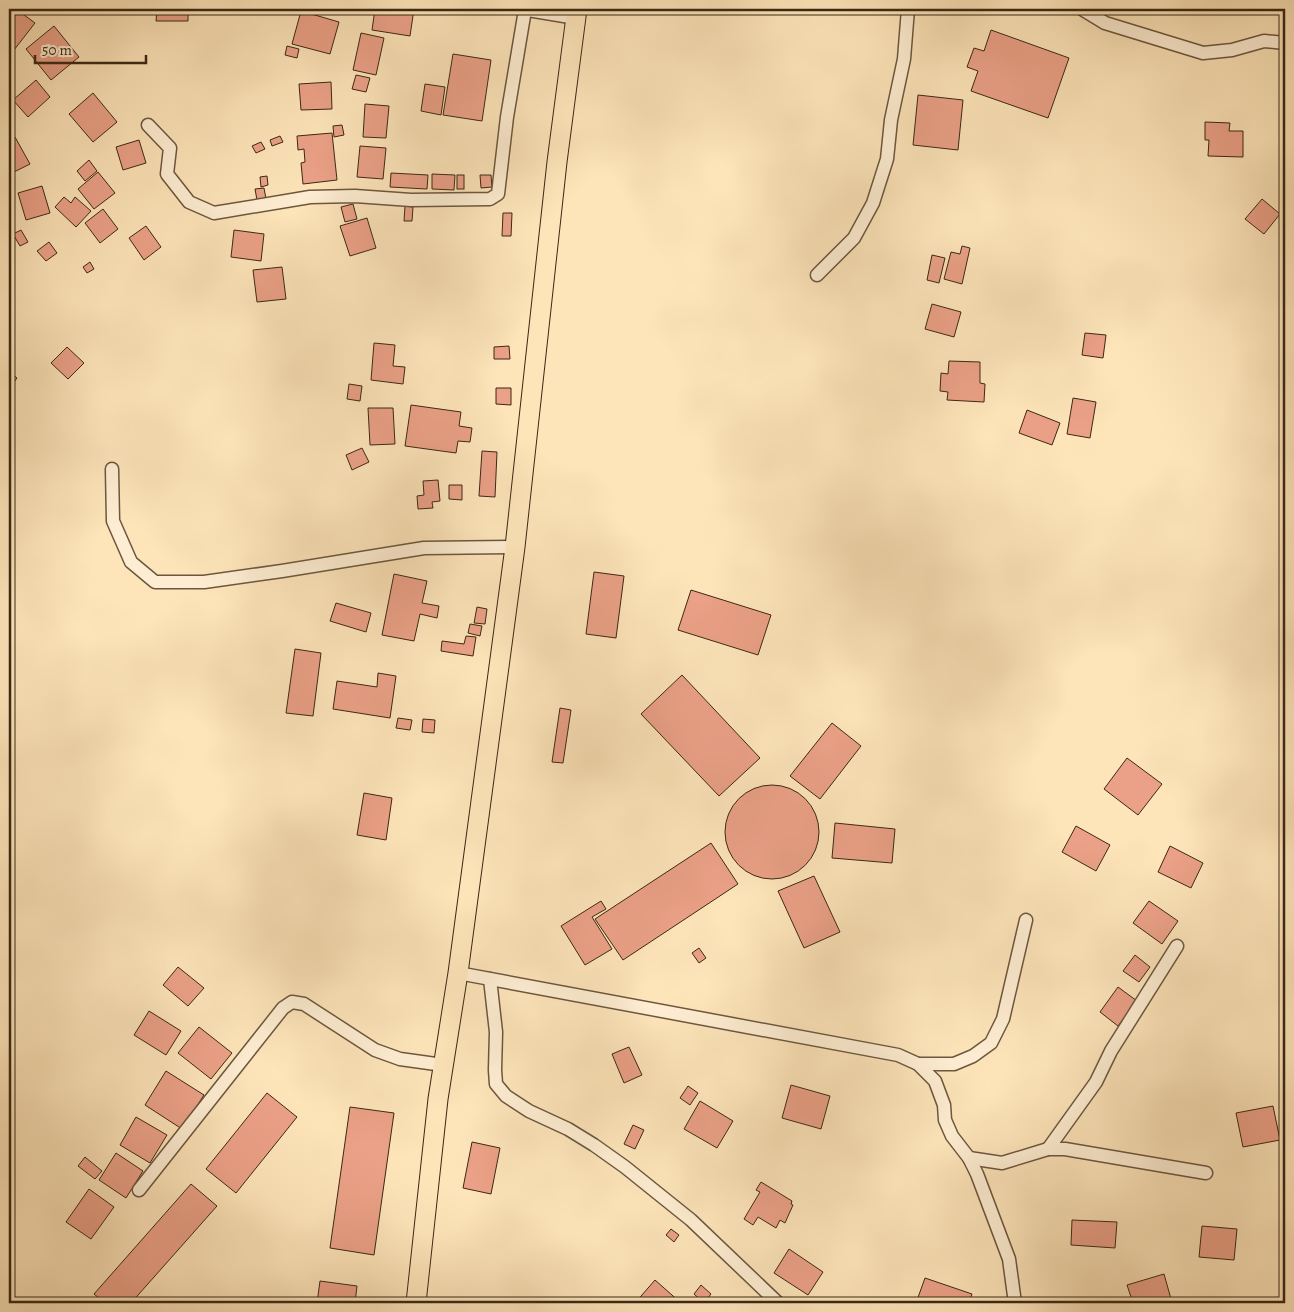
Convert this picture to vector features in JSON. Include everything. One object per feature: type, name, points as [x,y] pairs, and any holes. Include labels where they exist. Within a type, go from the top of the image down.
[{"type":"main road","points":[[416,1303],[438,1099],[458,973],[515,547],[557,162],[576,13]]},
{"type":"street","points":[[148,125],[170,148],[167,174],[189,202],[214,213],[310,197],[355,196],[410,200],[490,199],[498,194],[507,117],[524,9],[576,13]]},
{"type":"street","points":[[817,275],[854,238],[873,203],[886,159],[891,120],[904,59],[908,9]]},
{"type":"street","points":[[1082,9],[1106,22],[1203,53],[1232,50],[1264,41],[1285,43]]},
{"type":"street","points":[[112,469],[112,521],[131,562],[155,582],[204,582],[282,572],[424,548],[515,547]]},
{"type":"street","points":[[918,1064],[954,1064],[973,1056],[991,1043],[1004,1018],[1026,920]]},
{"type":"street","points":[[1048,1149],[1096,1082],[1111,1051],[1177,946]]},
{"type":"street","points":[[458,973],[898,1055],[918,1064],[934,1081],[944,1105],[945,1120],[952,1136],[969,1158],[977,1174],[1009,1258],[1015,1303]]},
{"type":"street","points":[[490,979],[496,1032],[494,1070],[496,1084],[506,1096],[529,1111],[581,1137],[625,1168],[691,1220],[778,1303]]},
{"type":"street","points":[[139,1190],[283,1008],[292,1002],[304,1004],[375,1050],[400,1059],[443,1065]]},
{"type":"street","points":[[969,1158],[1002,1164],[1048,1149],[1065,1148],[1206,1172]]},
{"type":"building","points":[[9,9],[16,9],[35,23],[14,50],[9,46]]},
{"type":"building","points":[[157,9],[188,9],[188,21],[156,21]]},
{"type":"building","points":[[375,9],[414,9],[410,36],[372,30]]},
{"type":"building","points":[[301,11],[339,22],[330,54],[292,44]]},
{"type":"building","points":[[54,26],[79,57],[51,80],[26,49]]},
{"type":"building","points":[[991,30],[1069,58],[1048,118],[971,91],[978,71],[967,67],[974,48],[984,51]]},
{"type":"building","points":[[361,33],[384,38],[376,75],[353,70]]},
{"type":"building","points":[[287,46],[299,49],[297,58],[285,55]]},
{"type":"building","points":[[453,54],[491,60],[482,121],[443,115]]},
{"type":"building","points":[[356,75],[370,78],[366,92],[352,89]]},
{"type":"building","points":[[36,80],[50,97],[28,117],[13,100]]},
{"type":"building","points":[[331,82],[332,109],[301,110],[299,84]]},
{"type":"building","points":[[425,84],[445,87],[441,115],[421,111]]},
{"type":"building","points":[[93,93],[117,122],[93,142],[69,114]]},
{"type":"building","points":[[918,95],[963,100],[958,150],[913,145]]},
{"type":"building","points":[[365,104],[389,106],[386,138],[363,137]]},
{"type":"building","points":[[1205,122],[1230,123],[1229,131],[1243,131],[1243,157],[1208,156],[1209,140],[1205,140]]},
{"type":"building","points":[[342,125],[344,135],[334,137],[333,126]]},
{"type":"building","points":[[332,133],[337,180],[303,184],[301,163],[305,162],[304,149],[298,150],[297,136]]},
{"type":"building","points":[[280,136],[283,142],[272,146],[270,140]]},
{"type":"building","points":[[15,137],[30,164],[10,174],[9,140]]},
{"type":"building","points":[[139,140],[146,163],[123,170],[116,147]]},
{"type":"building","points":[[261,142],[265,149],[256,153],[252,146]]},
{"type":"building","points":[[360,146],[386,148],[383,179],[357,177]]},
{"type":"building","points":[[89,160],[97,171],[85,181],[77,171]]},
{"type":"building","points":[[98,172],[115,193],[94,209],[78,189]]},
{"type":"building","points":[[391,173],[428,175],[427,189],[390,187]]},
{"type":"building","points":[[432,174],[455,175],[454,190],[432,189]]},
{"type":"building","points":[[457,175],[464,175],[464,189],[457,189]]},
{"type":"building","points":[[480,175],[491,175],[492,187],[481,188]]},
{"type":"building","points":[[267,176],[268,185],[261,187],[260,177]]},
{"type":"building","points":[[42,186],[50,213],[26,220],[18,193]]},
{"type":"building","points":[[264,188],[266,199],[257,200],[255,189]]},
{"type":"building","points":[[64,197],[71,203],[75,197],[91,211],[76,227],[55,207]]},
{"type":"building","points":[[1262,199],[1280,214],[1264,234],[1245,219]]},
{"type":"building","points":[[353,204],[357,219],[345,222],[341,207]]},
{"type":"building","points":[[405,206],[413,207],[412,221],[404,221]]},
{"type":"building","points":[[103,209],[118,229],[100,243],[85,223]]},
{"type":"building","points":[[503,213],[512,213],[511,236],[502,236]]},
{"type":"building","points":[[367,218],[376,248],[350,256],[340,226]]},
{"type":"building","points":[[146,226],[161,247],[144,260],[129,238]]},
{"type":"building","points":[[21,230],[28,242],[20,246],[13,234]]},
{"type":"building","points":[[234,230],[264,234],[261,261],[231,257]]},
{"type":"building","points":[[49,242],[57,253],[46,261],[37,251]]},
{"type":"building","points":[[962,246],[970,248],[962,284],[944,279],[951,252],[960,254]]},
{"type":"building","points":[[932,255],[945,258],[939,283],[927,280]]},
{"type":"building","points":[[90,262],[94,269],[87,273],[83,267]]},
{"type":"building","points":[[282,267],[286,299],[257,302],[253,270]]},
{"type":"building","points":[[932,304],[961,312],[954,337],[925,329]]},
{"type":"building","points":[[1085,333],[1106,335],[1103,358],[1082,355]]},
{"type":"building","points":[[374,343],[395,345],[393,366],[405,367],[403,384],[371,380]]},
{"type":"building","points":[[509,346],[510,359],[494,359],[494,347]]},
{"type":"building","points":[[67,347],[84,363],[68,379],[51,363]]},
{"type":"building","points":[[949,361],[980,362],[980,383],[985,384],[984,402],[947,400],[948,392],[940,391],[941,373],[948,374]]},
{"type":"building","points":[[9,371],[17,378],[9,389]]},
{"type":"building","points":[[349,384],[362,386],[360,401],[347,399]]},
{"type":"building","points":[[496,388],[511,388],[511,405],[496,404]]},
{"type":"building","points":[[1073,398],[1096,402],[1090,438],[1067,434]]},
{"type":"building","points":[[411,405],[461,412],[459,426],[472,428],[470,442],[458,441],[456,453],[405,446]]},
{"type":"building","points":[[368,408],[393,408],[395,444],[370,445]]},
{"type":"building","points":[[1027,410],[1060,423],[1052,445],[1019,433]]},
{"type":"building","points":[[362,448],[369,462],[352,470],[346,455]]},
{"type":"building","points":[[482,451],[497,452],[495,497],[479,496]]},
{"type":"building","points":[[438,480],[440,501],[432,502],[433,508],[418,509],[417,496],[424,495],[423,481]]},
{"type":"building","points":[[449,485],[462,485],[462,500],[449,499]]},
{"type":"building","points":[[1285,527],[1285,538],[1281,536]]},
{"type":"building","points":[[594,572],[624,576],[616,638],[586,634]]},
{"type":"building","points":[[394,574],[427,581],[422,603],[439,606],[437,618],[420,614],[414,641],[382,635]]},
{"type":"building","points":[[691,590],[771,615],[758,655],[678,630]]},
{"type":"building","points":[[336,603],[371,613],[366,632],[330,621]]},
{"type":"building","points":[[477,607],[487,609],[485,624],[474,623]]},
{"type":"building","points":[[470,624],[482,626],[480,636],[468,633]]},
{"type":"building","points":[[466,636],[476,637],[473,656],[441,651],[442,641],[464,644]]},
{"type":"building","points":[[295,649],[321,653],[313,716],[286,713]]},
{"type":"building","points":[[378,673],[396,676],[390,718],[333,709],[337,681],[377,687]]},
{"type":"building","points":[[682,675],[760,758],[719,796],[641,714]]},
{"type":"building","points":[[560,708],[571,710],[563,763],[552,762]]},
{"type":"building","points":[[398,718],[412,720],[410,730],[396,728]]},
{"type":"building","points":[[423,719],[435,720],[434,733],[422,732]]},
{"type":"building","points":[[832,723],[861,746],[820,799],[790,776]]},
{"type":"building","points":[[1127,758],[1162,784],[1138,815],[1104,789]]},
{"type":"building","points":[[772,785],[790,789],[805,799],[815,814],[819,832],[815,850],[805,865],[790,875],[772,879],[754,875],[739,865],[729,850],[725,832],[729,814],[739,799],[754,789]]},
{"type":"building","points":[[364,793],[392,798],[386,840],[357,835]]},
{"type":"building","points":[[835,823],[895,829],[892,863],[832,858]]},
{"type":"building","points":[[1076,826],[1110,845],[1096,871],[1062,852]]},
{"type":"building","points":[[711,843],[738,884],[623,960],[595,919]]},
{"type":"building","points":[[1170,846],[1203,863],[1191,888],[1158,872]]},
{"type":"building","points":[[814,876],[840,932],[804,948],[778,891]]},
{"type":"building","points":[[601,901],[606,909],[592,917],[612,949],[585,965],[561,926]]},
{"type":"building","points":[[1149,901],[1178,921],[1162,944],[1133,923]]},
{"type":"building","points":[[699,948],[706,958],[699,963],[692,953]]},
{"type":"building","points":[[1135,955],[1150,967],[1139,982],[1123,971]]},
{"type":"building","points":[[178,967],[204,988],[188,1006],[163,985]]},
{"type":"building","points":[[1118,987],[1137,1001],[1118,1026],[1100,1012]]},
{"type":"building","points":[[149,1011],[181,1031],[166,1055],[134,1035]]},
{"type":"building","points":[[199,1027],[232,1053],[211,1079],[178,1053]]},
{"type":"building","points":[[629,1047],[642,1075],[624,1083],[612,1054]]},
{"type":"building","points":[[166,1071],[204,1095],[182,1129],[145,1105]]},
{"type":"building","points":[[791,1085],[830,1096],[821,1129],[782,1118]]},
{"type":"building","points":[[688,1086],[698,1093],[690,1105],[680,1098]]},
{"type":"building","points":[[267,1093],[297,1117],[236,1193],[206,1169]]},
{"type":"building","points":[[700,1101],[733,1121],[717,1148],[684,1129]]},
{"type":"building","points":[[1273,1106],[1280,1140],[1243,1147],[1236,1113]]},
{"type":"building","points":[[350,1107],[394,1113],[374,1255],[330,1248]]},
{"type":"building","points":[[136,1117],[167,1135],[150,1163],[120,1145]]},
{"type":"building","points":[[633,1125],[644,1130],[635,1149],[624,1144]]},
{"type":"building","points":[[472,1142],[500,1148],[491,1194],[463,1188]]},
{"type":"building","points":[[116,1153],[143,1171],[126,1198],[99,1180]]},
{"type":"building","points":[[85,1157],[102,1171],[95,1179],[78,1166]]},
{"type":"building","points":[[761,1182],[792,1201],[791,1204],[793,1205],[785,1223],[780,1220],[776,1228],[758,1217],[753,1225],[744,1219],[760,1192],[756,1190]]},
{"type":"building","points":[[191,1184],[217,1206],[131,1303],[105,1303],[94,1294]]},
{"type":"building","points":[[89,1189],[114,1207],[91,1239],[66,1222]]},
{"type":"building","points":[[1072,1220],[1117,1222],[1115,1248],[1071,1245]]},
{"type":"building","points":[[1202,1226],[1237,1229],[1234,1260],[1199,1257]]},
{"type":"building","points":[[671,1229],[679,1235],[674,1242],[666,1235]]},
{"type":"building","points":[[789,1249],[823,1272],[808,1295],[774,1273]]},
{"type":"building","points":[[1164,1274],[1171,1299],[1160,1303],[1133,1303],[1127,1285]]},
{"type":"building","points":[[925,1278],[972,1294],[969,1303],[916,1303]]},
{"type":"building","points":[[655,1280],[681,1303],[635,1303]]},
{"type":"building","points":[[320,1281],[357,1286],[355,1303],[317,1303]]},
{"type":"building","points":[[701,1285],[711,1294],[704,1303],[694,1294]]}]
